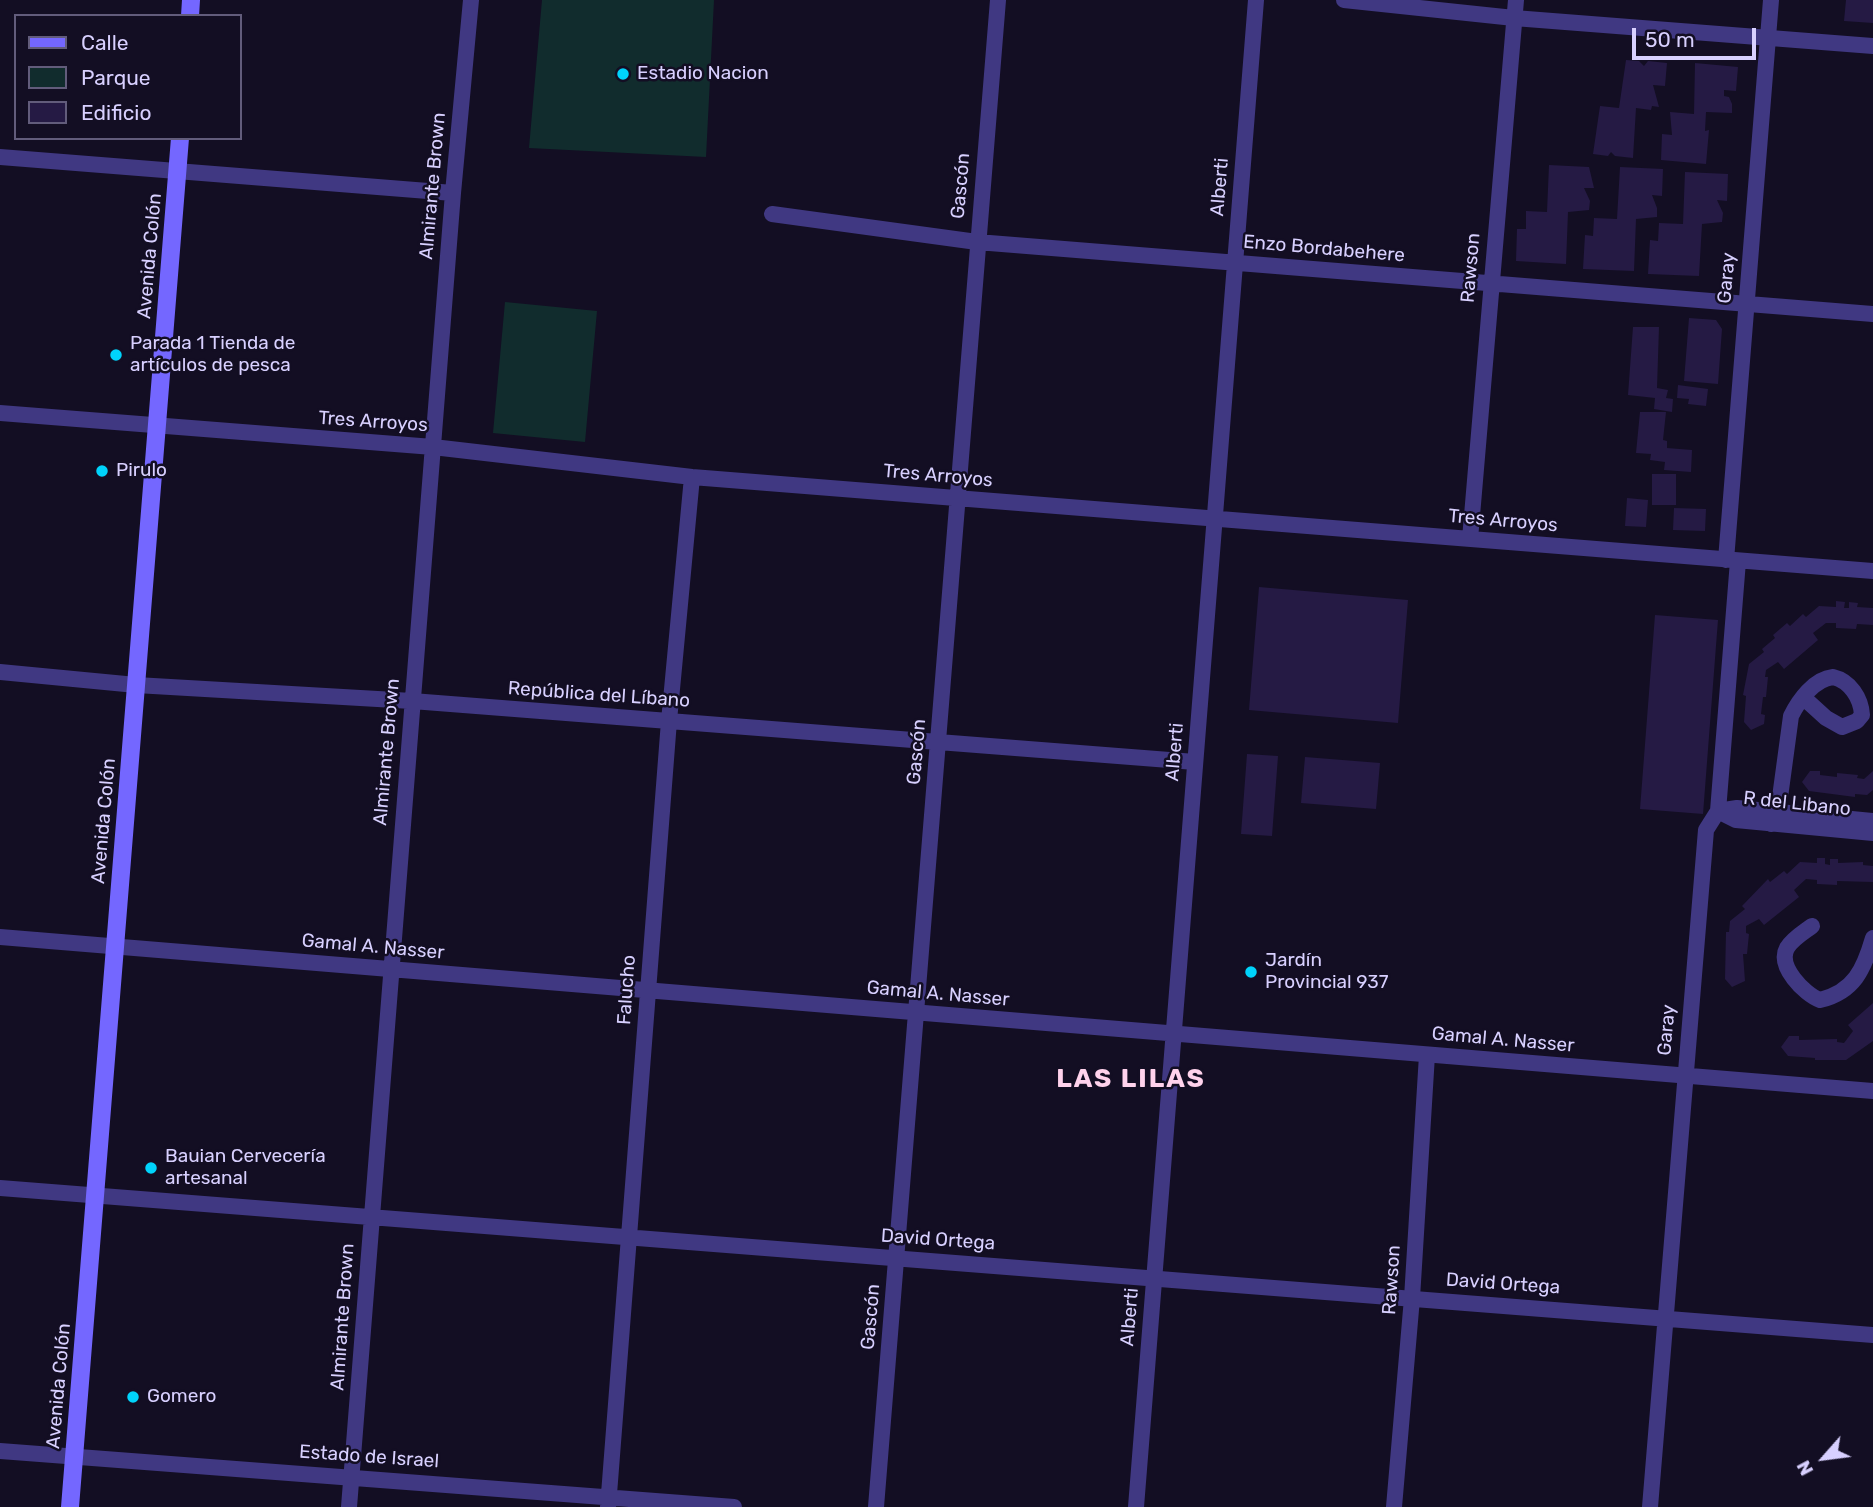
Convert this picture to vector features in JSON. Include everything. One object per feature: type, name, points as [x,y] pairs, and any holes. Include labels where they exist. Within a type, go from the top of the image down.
[{"type":"main road","name":"Avenida Colón","points":[[70,1507],[180,140]]},
{"type":"street","name":"Almirante Brown","points":[[349,1507],[453,193],[471,0]]},
{"type":"street","name":"Gascón","points":[[876,1507],[960,498],[977,242],[998,0]]},
{"type":"street","name":"Alberti","points":[[1136,1507],[1256,0]]},
{"type":"street","points":[[1344,0],[1514,18],[1873,46]]},
{"type":"street","name":"Rawson","points":[[1471,539],[1516,0]]},
{"type":"street","name":"Garay","points":[[1650,1507],[1706,830],[1718,811],[1746,304],[1771,0]]},
{"type":"street","points":[[0,158],[453,193]]},
{"type":"street","name":"Enzo Bordabehere","points":[[772,214],[977,242],[1873,314]]},
{"type":"street","name":"Tres Arroyos","points":[[0,413],[433,447],[692,477],[1873,571]]},
{"type":"street","name":"Falucho","points":[[609,1502],[669,721],[692,477]]},
{"type":"street","name":"República del Líbano","points":[[0,672],[136,685],[412,701],[1195,762]]},
{"type":"street","points":[[1804,698],[1791,716],[1774,818],[1873,821]]},
{"type":"street","name":"R del Libano","points":[[1718,811],[1736,820],[1774,818],[1873,833]]},
{"type":"street","points":[[1812,926],[1788,945],[1786,963],[1798,985],[1820,1000],[1856,981],[1866,964],[1873,938]]},
{"type":"street","name":"Gamal A. Nasser","points":[[0,937],[1873,1091]]},
{"type":"street","name":"Rawson","points":[[1394,1507],[1412,1298],[1427,1055]]},
{"type":"street","name":"David Ortega","points":[[0,1188],[1873,1335]]},
{"type":"street","name":"Estado de Israel","points":[[0,1451],[351,1476],[609,1502],[734,1507]]},
{"type":"green space","name":"Estadio Nacion","points":[[542,0],[714,0],[706,157],[529,148]]},
{"type":"green space","points":[[505,302],[597,311],[585,442],[493,433]]},
{"type":"building","points":[[1846,0],[1873,0],[1873,23],[1844,21]]},
{"type":"building","points":[[1626,60],[1639,61],[1644,66],[1648,61],[1667,63],[1665,86],[1653,85],[1659,107],[1652,106],[1651,110],[1636,108],[1633,158],[1615,156],[1611,152],[1608,156],[1593,154],[1600,106],[1619,108]]},
{"type":"building","points":[[1695,63],[1738,67],[1736,91],[1724,90],[1724,96],[1729,97],[1732,104],[1732,113],[1706,112],[1705,131],[1709,130],[1706,164],[1661,160],[1662,134],[1672,135],[1670,112],[1694,114]]},
{"type":"building","points":[[1549,165],[1589,167],[1594,188],[1584,188],[1590,201],[1589,210],[1568,212],[1566,264],[1516,261],[1517,229],[1526,229],[1526,211],[1547,212]]},
{"type":"building","points":[[1620,167],[1663,169],[1662,196],[1652,195],[1657,217],[1636,219],[1634,271],[1583,269],[1585,235],[1593,236],[1594,218],[1617,219]]},
{"type":"building","points":[[1685,172],[1728,174],[1727,201],[1717,200],[1723,213],[1722,222],[1702,224],[1699,276],[1648,274],[1650,240],[1658,241],[1659,223],[1683,224]]},
{"type":"building","points":[[1689,318],[1716,320],[1722,329],[1718,384],[1684,381]]},
{"type":"building","points":[[1633,327],[1659,327],[1657,388],[1668,390],[1666,398],[1673,399],[1672,412],[1654,409],[1655,398],[1628,395]]},
{"type":"building","points":[[1678,385],[1708,389],[1706,406],[1688,404],[1689,399],[1677,398]]},
{"type":"building","points":[[1640,412],[1666,412],[1663,440],[1667,441],[1667,448],[1692,450],[1691,472],[1664,470],[1665,462],[1650,460],[1651,454],[1636,453]]},
{"type":"building","points":[[1652,474],[1676,474],[1676,505],[1652,505]]},
{"type":"building","points":[[1627,498],[1648,500],[1646,527],[1625,526]]},
{"type":"building","points":[[1674,508],[1706,509],[1705,531],[1673,530]]},
{"type":"building","points":[[1259,587],[1408,600],[1398,723],[1249,710]]},
{"type":"building","points":[[1836,601],[1845,602],[1844,608],[1849,608],[1849,602],[1858,603],[1857,607],[1873,608],[1873,625],[1857,624],[1856,629],[1836,628],[1836,623],[1826,623],[1813,633],[1818,640],[1784,669],[1778,662],[1766,670],[1766,697],[1763,697],[1761,714],[1765,715],[1764,724],[1751,730],[1744,722],[1746,696],[1743,695],[1749,664],[1764,652],[1762,649],[1775,638],[1773,635],[1787,623],[1790,626],[1803,614],[1806,617],[1819,606],[1836,607]]},
{"type":"building","points":[[1655,615],[1718,620],[1703,814],[1640,809]]},
{"type":"building","points":[[1247,754],[1278,756],[1272,836],[1241,834]]},
{"type":"building","points":[[1305,757],[1380,763],[1376,809],[1301,803]]},
{"type":"building","points":[[1810,771],[1820,771],[1820,775],[1837,777],[1837,773],[1858,775],[1857,778],[1864,779],[1873,771],[1873,790],[1867,795],[1855,794],[1855,797],[1809,791],[1802,782]]},
{"type":"building","points":[[1817,858],[1825,858],[1825,864],[1830,865],[1830,859],[1838,859],[1838,863],[1863,862],[1863,865],[1873,866],[1873,882],[1837,881],[1837,885],[1817,884],[1817,880],[1806,879],[1794,890],[1799,897],[1764,925],[1759,919],[1746,926],[1746,933],[1749,934],[1747,954],[1743,954],[1745,981],[1732,987],[1725,979],[1726,932],[1729,932],[1730,921],[1745,909],[1742,906],[1768,879],[1770,882],[1784,871],[1787,874],[1800,862],[1817,863]]},
{"type":"building","points":[[1873,1003],[1873,1041],[1846,1060],[1815,1060],[1788,1056],[1781,1047],[1789,1036],[1799,1036],[1799,1040],[1837,1039],[1837,1042],[1844,1043],[1853,1031],[1848,1025]]},
{"type":"place","name":"Estadio Nacion","points":[[623,74]]},
{"type":"place","name":"Parada 1 Tienda de artículos de pesca","points":[[116,355]]},
{"type":"place","name":"Pirulo","points":[[102,471]]},
{"type":"place","name":"Jardín Provincial 937","points":[[1251,972]]},
{"type":"place","name":"Bauian Cervecería artesanal","points":[[151,1168]]},
{"type":"place","name":"Gomero","points":[[133,1397]]},
{"type":"district","name":"LAS LILAS","points":[[1131,1079]]}]
